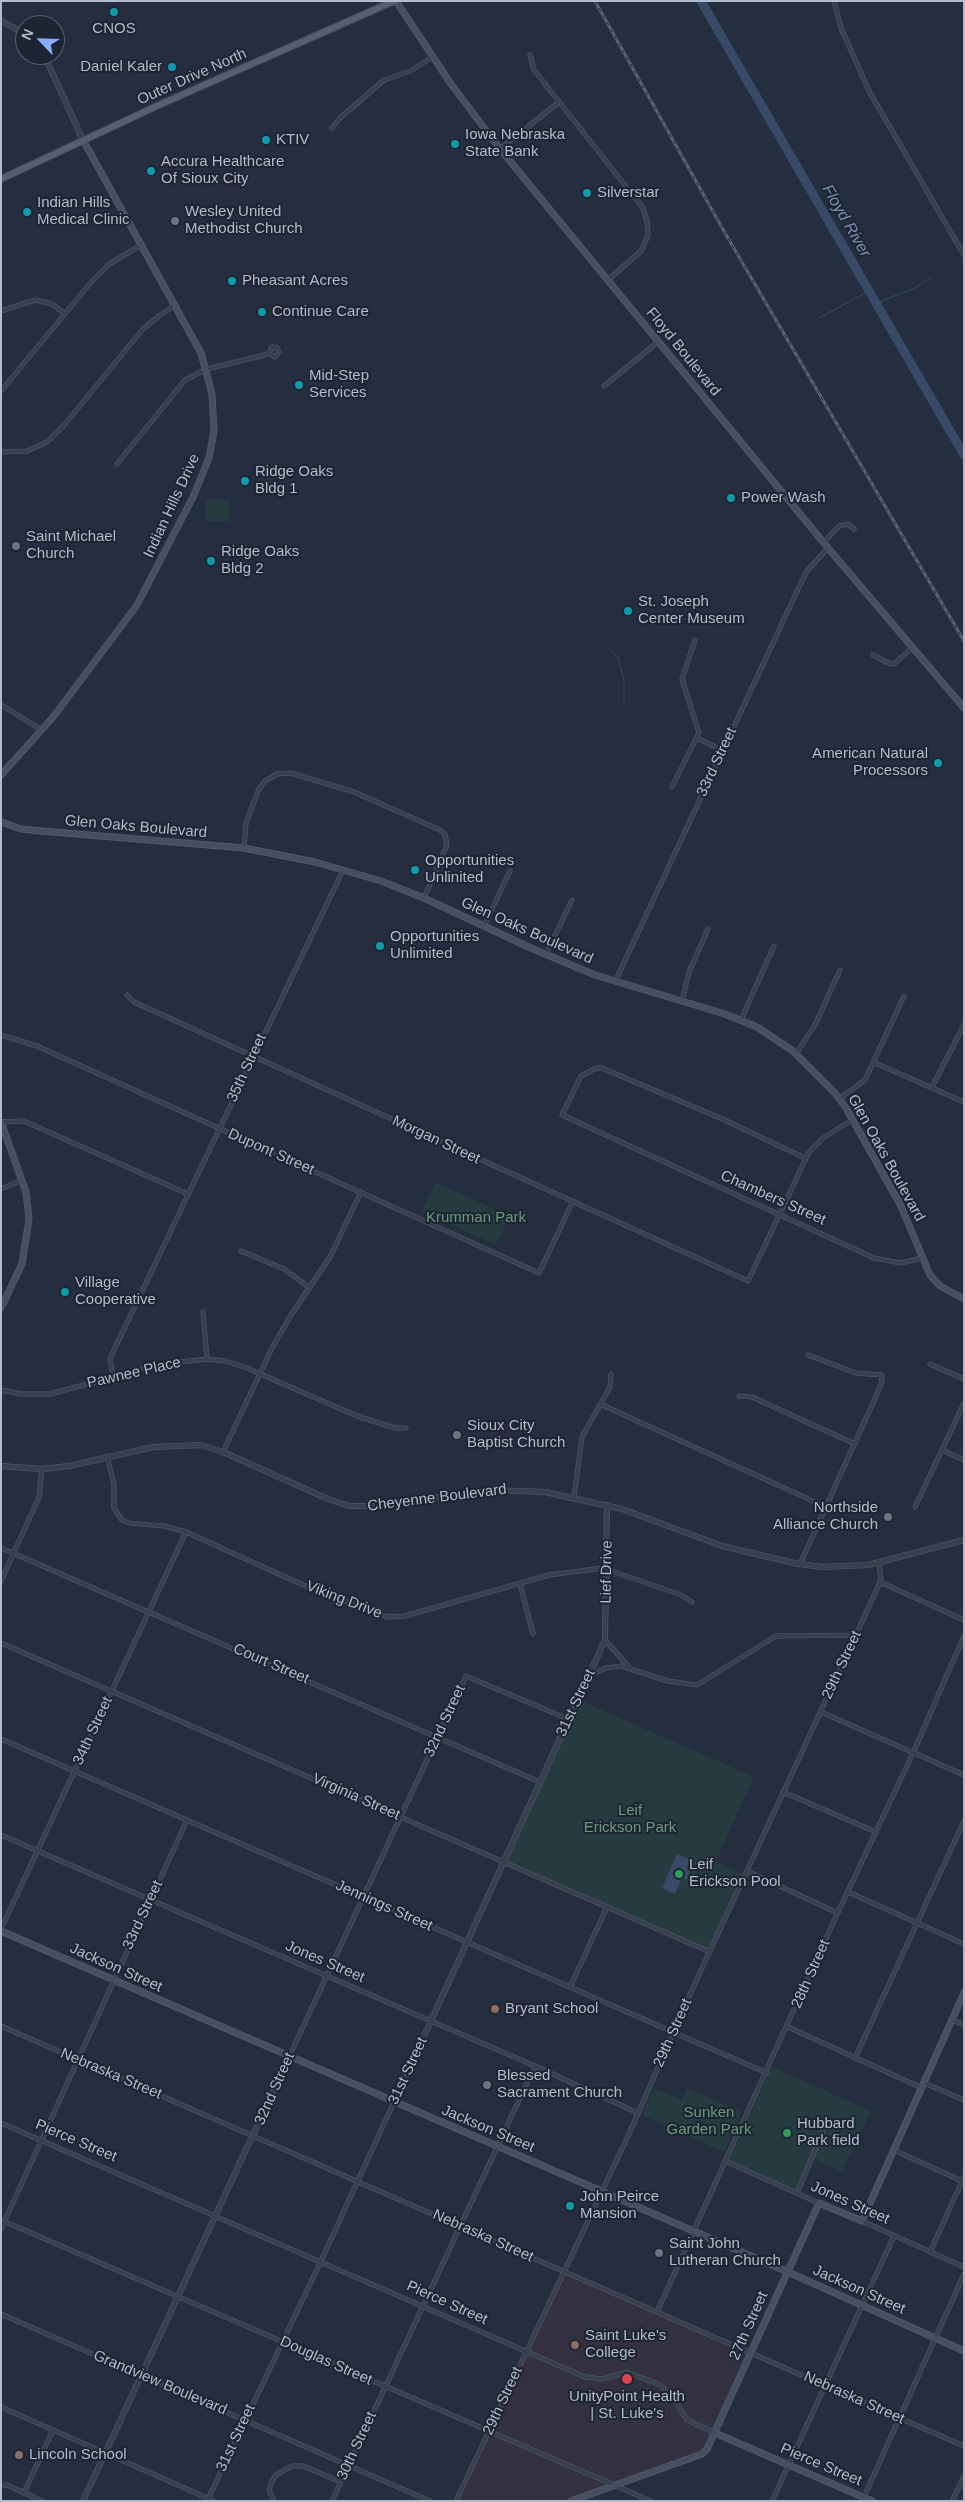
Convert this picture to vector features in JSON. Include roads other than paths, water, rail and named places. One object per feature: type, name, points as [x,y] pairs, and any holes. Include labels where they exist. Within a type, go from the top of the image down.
[{"type":"main road","name":"Floyd Boulevard","points":[[395,1],[432,57],[500,149],[828,548],[964,708]]},
{"type":"main road","name":"Outer Drive North","points":[[1,179],[83,140],[395,1]]},
{"type":"main road","name":"Indian Hills Drive","points":[[1,776],[42,730],[137,605],[193,496],[209,458],[214,431],[212,394],[207,369],[191,333],[83,140]]},
{"type":"main road","name":"Glen Oaks Boulevard","points":[[1,822],[21,829],[244,848],[315,862],[381,881],[424,898],[546,954],[615,982],[740,1020],[757,1027],[796,1054],[823,1079],[840,1099],[901,1206],[913,1231],[922,1258]]},
{"type":"main road","points":[[1,1122],[22,1180],[28,1207],[29,1231],[22,1264],[1,1308]]},
{"type":"main road","points":[[922,1258],[930,1275],[940,1286],[964,1299]]},
{"type":"main road","name":"Jackson Street","points":[[1,1930],[788,2272],[964,2351]]},
{"type":"main road","points":[[862,2221],[964,1993]]},
{"type":"main road","name":"Jones Street","points":[[819,2203],[862,2221]]},
{"type":"main road","name":"27th Street","points":[[571,2501],[702,2454],[715,2433],[819,2203]]},
{"type":"main road","name":"Pierce Street","points":[[715,2433],[872,2501]]},
{"type":"street","points":[[834,1],[841,28],[869,91],[964,255]]},
{"type":"street","points":[[1,21],[15,29]]},
{"type":"street","points":[[530,55],[534,70],[643,208],[647,221],[648,236],[641,251],[608,280]]},
{"type":"street","points":[[332,128],[340,118],[384,80],[411,71],[432,57]]},
{"type":"street","name":"Indian Hills Drive","points":[[49,65],[83,140]]},
{"type":"street","points":[[500,149],[559,102]]},
{"type":"street","points":[[1,390],[64,313],[108,264],[142,244]]},
{"type":"street","points":[[1,311],[35,300],[52,304],[64,313]]},
{"type":"street","points":[[1,452],[27,451],[47,442],[65,424],[143,329],[176,305]]},
{"type":"street","points":[[604,386],[659,341]]},
{"type":"street","points":[[117,464],[185,380],[207,369],[269,354]]},
{"type":"street","points":[[824,542],[839,526],[848,524],[854,529]]},
{"type":"street","name":"33rd Street","points":[[615,982],[799,587],[807,571],[828,548]]},
{"type":"street","points":[[672,787],[699,734],[682,678],[695,640]]},
{"type":"street","points":[[873,655],[894,664],[913,647]]},
{"type":"street","points":[[1,705],[42,730]]},
{"type":"street","points":[[697,738],[722,750]]},
{"type":"street","points":[[244,848],[246,823],[259,789],[265,781],[277,774],[291,773],[354,792],[440,830],[447,839],[447,845],[424,898]]},
{"type":"street","name":"35th Street","points":[[113,1376],[110,1360],[114,1350],[342,870]]},
{"type":"street","points":[[484,926],[510,871]]},
{"type":"street","points":[[546,954],[572,900]]},
{"type":"street","points":[[682,1002],[689,972],[708,929]]},
{"type":"street","points":[[740,1020],[774,946]]},
{"type":"street","points":[[796,1054],[815,1025],[840,970]]},
{"type":"street","name":"Morgan Street","points":[[127,995],[134,1002],[748,1281],[779,1214]]},
{"type":"street","points":[[840,1099],[864,1080],[904,996]]},
{"type":"street","points":[[932,1088],[964,1025]]},
{"type":"street","name":"Dupont Street","points":[[1,1035],[37,1046],[539,1273],[573,1202]]},
{"type":"street","points":[[873,1062],[964,1102]]},
{"type":"street","name":"Chambers Street","points":[[805,1158],[744,1128],[602,1068],[596,1068],[582,1076],[562,1116],[886,1262],[901,1263],[922,1258]]},
{"type":"street","points":[[779,1214],[805,1158],[816,1144],[852,1120]]},
{"type":"street","points":[[1,1122],[24,1121],[188,1194]]},
{"type":"street","points":[[1,1189],[22,1180]]},
{"type":"street","points":[[223,1452],[260,1372],[286,1323],[330,1257],[360,1192]]},
{"type":"street","points":[[241,1251],[284,1269],[310,1288]]},
{"type":"street","points":[[203,1312],[207,1359]]},
{"type":"street","points":[[800,1564],[881,1385],[882,1375],[856,1373],[808,1355]]},
{"type":"street","name":"Pawnee Place","points":[[1,1390],[22,1394],[50,1394],[164,1364],[207,1359],[226,1361],[260,1372],[357,1416],[394,1428],[406,1428]]},
{"type":"street","points":[[930,1364],[964,1379]]},
{"type":"street","points":[[574,1497],[582,1437],[610,1387],[611,1374]]},
{"type":"street","points":[[739,1396],[752,1397],[855,1444]]},
{"type":"street","points":[[915,1508],[964,1403]]},
{"type":"street","points":[[600,1404],[826,1507]]},
{"type":"street","name":"Cheyenne Boulevard","points":[[1,1466],[42,1469],[69,1466],[152,1447],[201,1445],[223,1452],[328,1499],[359,1507],[489,1490],[518,1490],[574,1497],[607,1505],[722,1546],[800,1564],[843,1568],[878,1563],[964,1540]]},
{"type":"street","points":[[942,1450],[964,1460]]},
{"type":"street","name":"Viking Drive","points":[[107,1456],[114,1485],[114,1508],[122,1520],[129,1523],[164,1526],[186,1532],[303,1585],[387,1617],[405,1616],[554,1574],[607,1568],[681,1595],[692,1602]]},
{"type":"street","points":[[1,1581],[39,1497],[42,1469]]},
{"type":"street","name":"Lief Drive","points":[[605,1640],[607,1505]]},
{"type":"street","name":"34th Street","points":[[1,1930],[186,1532]]},
{"type":"street","name":"Court Street","points":[[1,1548],[540,1782]]},
{"type":"street","points":[[878,1563],[880,1582],[964,1620]]},
{"type":"street","name":"29th Street","points":[[456,2501],[638,2113],[673,2032],[880,1582]]},
{"type":"street","points":[[520,1584],[534,1634]]},
{"type":"street","points":[[588,1676],[606,1668],[621,1666],[668,1681],[697,1685],[776,1636],[856,1635]]},
{"type":"street","name":"28th Street","points":[[657,2312],[727,2162],[838,1913],[914,1752],[964,1636]]},
{"type":"street","points":[[605,1640],[629,1667]]},
{"type":"street","name":"31st Street","points":[[207,2499],[321,2261],[605,1640]]},
{"type":"street","name":"Virginia Street","points":[[1,1643],[710,1952]]},
{"type":"street","name":"32nd Street","points":[[83,2501],[180,2297],[214,2216],[254,2136],[466,1676],[568,1719]]},
{"type":"street","points":[[821,1712],[964,1775]]},
{"type":"street","name":"Jennings Street","points":[[1,1739],[767,2073]]},
{"type":"street","points":[[783,1792],[876,1832]]},
{"type":"street","name":"33rd Street","points":[[1,2229],[186,1820]]},
{"type":"street","points":[[855,2058],[964,1821]]},
{"type":"street","name":"Jones Street","points":[[1,1835],[535,2066],[638,2113]]},
{"type":"street","points":[[747,1871],[838,1913]]},
{"type":"street","points":[[848,1892],[964,1944]]},
{"type":"street","points":[[570,1987],[607,1907]]},
{"type":"street","points":[[952,2020],[964,2025]]},
{"type":"street","name":"Nebraska Street","points":[[1,2026],[964,2446]]},
{"type":"street","points":[[788,2027],[855,2058],[964,2100]]},
{"type":"street","name":"30th Street","points":[[332,2501],[535,2066]]},
{"type":"street","name":"Pierce Street","points":[[1,2122],[214,2216],[594,2379],[627,2372],[658,2384],[670,2392],[687,2420],[715,2433]]},
{"type":"street","points":[[797,2193],[824,2131]]},
{"type":"street","points":[[894,2150],[963,2180],[930,2252]]},
{"type":"street","name":"Jones Street","points":[[727,2162],[819,2203]]},
{"type":"street","name":"Douglas Street","points":[[3,2221],[650,2501]]},
{"type":"street","name":"Jones Street","points":[[862,2221],[964,2267]]},
{"type":"street","points":[[772,2501],[894,2236]]},
{"type":"street","points":[[864,2497],[964,2274]]},
{"type":"street","name":"Grandview Boulevard","points":[[1,2314],[430,2501]]},
{"type":"street","points":[[1,2407],[214,2501]]},
{"type":"street","points":[[24,2493],[54,2430]]},
{"type":"street","points":[[274,2501],[269,2490],[272,2481],[276,2475],[292,2466],[303,2466],[341,2482]]},
{"type":"street","points":[[952,2501],[964,2476]]},
{"type":"street","points":[[1,2485],[42,2501]]},
{"type":"water","name":"Leif Erickson Pool","points":[[677,1854],[690,1860],[686,1868],[691,1870],[686,1880],[682,1878],[675,1894],[662,1888]]},
{"type":"waterway","name":"Floyd River","points":[[701,1],[964,455]]},
{"type":"waterway","points":[[876,303],[915,288],[930,278]]},
{"type":"waterway","points":[[819,318],[869,291]]},
{"type":"waterway","points":[[611,650],[618,658],[624,680],[624,702]]},
{"type":"railway","points":[[595,1],[725,233],[964,641]]},
{"type":"place","name":"CNOS","points":[[114,12]]},
{"type":"place","name":"Daniel Kaler","points":[[172,67]]},
{"type":"place","name":"KTIV","points":[[266,140]]},
{"type":"place","name":"Iowa Nebraska State Bank","points":[[455,144]]},
{"type":"place","name":"Accura Healthcare Of Sioux City","points":[[151,171]]},
{"type":"place","name":"Silverstar","points":[[587,193]]},
{"type":"place","name":"Indian Hills Medical Clinic","points":[[27,212]]},
{"type":"place","name":"Wesley United Methodist Church","points":[[175,221]]},
{"type":"place","name":"Pheasant Acres","points":[[232,281]]},
{"type":"place","name":"Continue Care","points":[[262,312]]},
{"type":"place","name":"Mid-Step Services","points":[[299,385]]},
{"type":"place","name":"Ridge Oaks Bldg 1","points":[[245,481]]},
{"type":"place","name":"Power Wash","points":[[731,498]]},
{"type":"place","name":"Saint Michael Church","points":[[16,546]]},
{"type":"place","name":"Ridge Oaks Bldg 2","points":[[211,561]]},
{"type":"place","name":"St. Joseph Center Museum","points":[[628,611]]},
{"type":"place","name":"American Natural Processors","points":[[938,763]]},
{"type":"place","name":"Opportunities Unlinited","points":[[415,870]]},
{"type":"place","name":"Opportunities Unlimited","points":[[380,946]]},
{"type":"place","name":"Village Cooperative","points":[[65,1292]]},
{"type":"place","name":"Sioux City Baptist Church","points":[[457,1435]]},
{"type":"place","name":"Northside Alliance Church","points":[[888,1517]]},
{"type":"place","name":"Leif Erickson Pool","points":[[679,1874]]},
{"type":"place","name":"Bryant School","points":[[495,2009]]},
{"type":"place","name":"Blessed Sacrament Church","points":[[487,2085]]},
{"type":"place","name":"Hubbard Park field","points":[[787,2133]]},
{"type":"place","name":"John Peirce Mansion","points":[[570,2206]]},
{"type":"place","name":"Saint John Lutheran Church","points":[[659,2253]]},
{"type":"place","name":"Saint Luke's College","points":[[575,2345]]},
{"type":"place","name":"UnityPoint Health | St. Luke's","points":[[627,2379]]},
{"type":"place","name":"Lincoln School","points":[[19,2455]]},
{"type":"park label","name":"Krumman Park","points":[[476,1218]]},
{"type":"park label","name":"Leif Erickson Park","points":[[630,1820]]},
{"type":"park label","name":"Sunken Garden Park","points":[[709,2122]]}]
